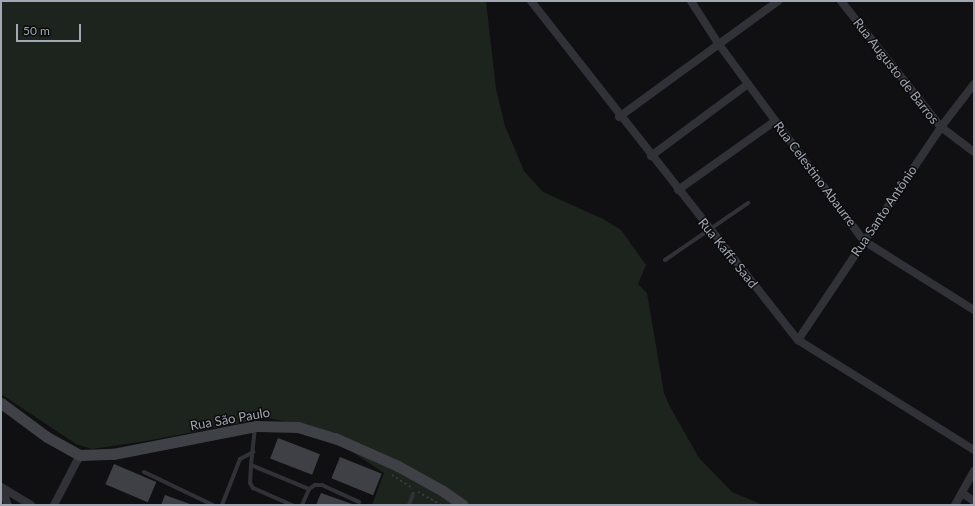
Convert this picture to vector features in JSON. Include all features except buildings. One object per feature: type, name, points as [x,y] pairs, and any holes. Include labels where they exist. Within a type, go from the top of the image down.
[{"type":"street","name":"Rua Kaffa Saad","points":[[531,1],[619,116],[798,340],[974,450]]},
{"type":"street","name":"Rua Celestino Abaurre","points":[[691,1],[718,43],[864,241],[974,310]]},
{"type":"street","points":[[619,116],[778,1]]},
{"type":"street","name":"Rua Augusto de Barros","points":[[841,1],[940,127],[974,152]]},
{"type":"street","points":[[651,156],[748,84]]},
{"type":"street","name":"Rua Santo Antônio","points":[[798,340],[940,127],[974,84]]},
{"type":"street","points":[[678,190],[775,121]]},
{"type":"street","points":[[1,403],[47,437],[80,455],[54,505]]},
{"type":"street","name":"Rua São Paulo","points":[[80,455],[113,454],[256,426],[298,427],[335,438],[398,466],[443,491],[463,505]]},
{"type":"street","points":[[955,505],[974,472]]},
{"type":"street","points":[[1,488],[8,505]]},
{"type":"street","points":[[1,488],[31,505]]},
{"type":"street","points":[[962,493],[974,501]]},
{"type":"lane","points":[[665,260],[748,203]]},
{"type":"lane","points":[[256,426],[250,483],[253,488],[292,505]]},
{"type":"lane","points":[[222,505],[240,459],[253,452]]},
{"type":"lane","points":[[251,465],[308,490]]},
{"type":"lane","points":[[144,472],[213,505]]},
{"type":"lane","points":[[302,505],[308,490],[315,485],[322,485],[359,502]]},
{"type":"lane","points":[[409,505],[413,494]]},
{"type":"shaded area","points":[[1,1],[486,1],[496,89],[505,126],[524,171],[543,192],[603,219],[621,230],[646,265],[638,284],[647,293],[664,393],[669,405],[699,458],[732,492],[763,505],[372,505],[384,473],[316,428],[268,418],[146,441],[92,449],[76,444],[1,394]]}]
